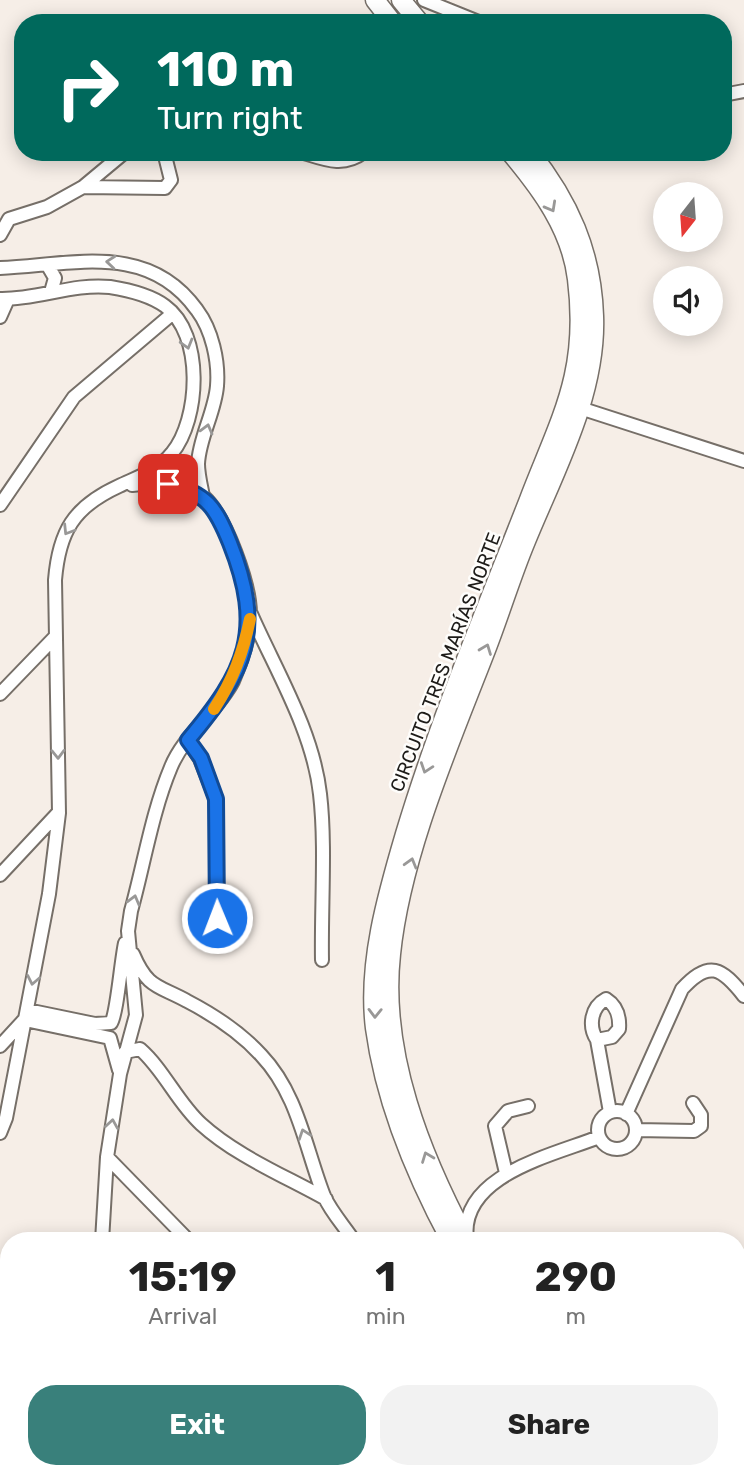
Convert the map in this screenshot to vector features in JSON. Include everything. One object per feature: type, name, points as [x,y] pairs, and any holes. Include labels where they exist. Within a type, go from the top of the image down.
[{"type":"street","points":[[375,0],[386,14]]},
{"type":"street","points":[[401,0],[413,14]]},
{"type":"street","points":[[424,0],[448,14]]},
{"type":"street","points":[[0,235],[9,219],[47,207],[83,187],[114,161]]},
{"type":"street","points":[[83,187],[165,188],[171,180],[166,161]]},
{"type":"street","name":"CIRCUITO TRES MARÍAS NORTE","points":[[447,1232],[409,1155],[375,1027],[380,933],[401,845],[568,406],[587,317],[564,230],[543,192],[517,161]]},
{"type":"street","name":"CIRCUITO TRES MARÍAS NORTE","points":[[462,1232],[446,1201],[412,1113],[397,1057],[390,984],[391,953],[401,900],[452,712],[580,408],[587,317],[586,253],[572,214],[557,186],[537,161]]},
{"type":"street","points":[[85,286],[80,271],[87,260]]},
{"type":"street","points":[[0,268],[48,266],[87,260],[127,263],[156,273],[183,290],[205,320],[216,357],[217,386],[198,463],[203,496]]},
{"type":"street","points":[[48,266],[55,278],[51,292]]},
{"type":"street","points":[[0,317],[4,299],[85,286],[138,292],[167,307],[183,330],[194,366],[192,408],[173,453],[142,477],[89,502],[69,525],[58,547],[56,636],[59,813],[49,894],[6,1118],[0,1133]]},
{"type":"street","points":[[0,505],[74,397],[172,314]]},
{"type":"street","points":[[580,408],[744,461]]},
{"type":"street","points":[[118,486],[168,484],[203,496],[219,515],[232,548],[250,614],[313,759],[320,794],[321,960]]},
{"type":"street","points":[[26,1015],[95,1024],[111,1023],[115,1017],[119,968],[167,778],[188,740],[233,681],[245,646],[250,614]]},
{"type":"street","points":[[0,694],[56,636]]},
{"type":"street","points":[[188,740],[201,758],[216,799],[217,918]]},
{"type":"street","points":[[0,875],[59,813]]},
{"type":"street","points":[[103,1232],[107,1157],[120,1074],[136,1015],[128,930]]},
{"type":"street","points":[[129,946],[138,965],[161,991],[184,999],[225,1023],[259,1053],[275,1072],[293,1102],[326,1199],[348,1232]]},
{"type":"street","points":[[626,1114],[682,989],[693,977],[702,970],[715,970],[727,975],[744,996]]},
{"type":"street","points":[[0,1046],[26,1015]]},
{"type":"street","points":[[26,1015],[110,1038],[120,1074]]},
{"type":"street","points":[[597,1040],[610,1112]]},
{"type":"street","points":[[125,1052],[140,1049],[154,1062],[165,1082],[201,1125],[256,1161],[326,1199]]},
{"type":"street","points":[[636,1130],[694,1131],[701,1126],[701,1115],[692,1103]]},
{"type":"street","points":[[506,1173],[495,1126],[508,1111],[528,1105]]},
{"type":"street","points":[[610,1112],[626,1114],[634,1121],[636,1130],[631,1143],[622,1149],[609,1147],[599,1137],[598,1126],[610,1112]]},
{"type":"street","points":[[468,1232],[469,1221],[482,1193],[506,1173],[599,1137]]},
{"type":"street","points":[[107,1157],[181,1232]]},
{"type":"slow traffic","points":[[214,709],[233,681],[245,646],[250,619]]},
{"type":"route","points":[[168,484],[203,496],[219,515],[239,566],[250,614],[245,646],[233,681],[212,712],[188,740],[201,758],[216,799],[217,918]]}]
